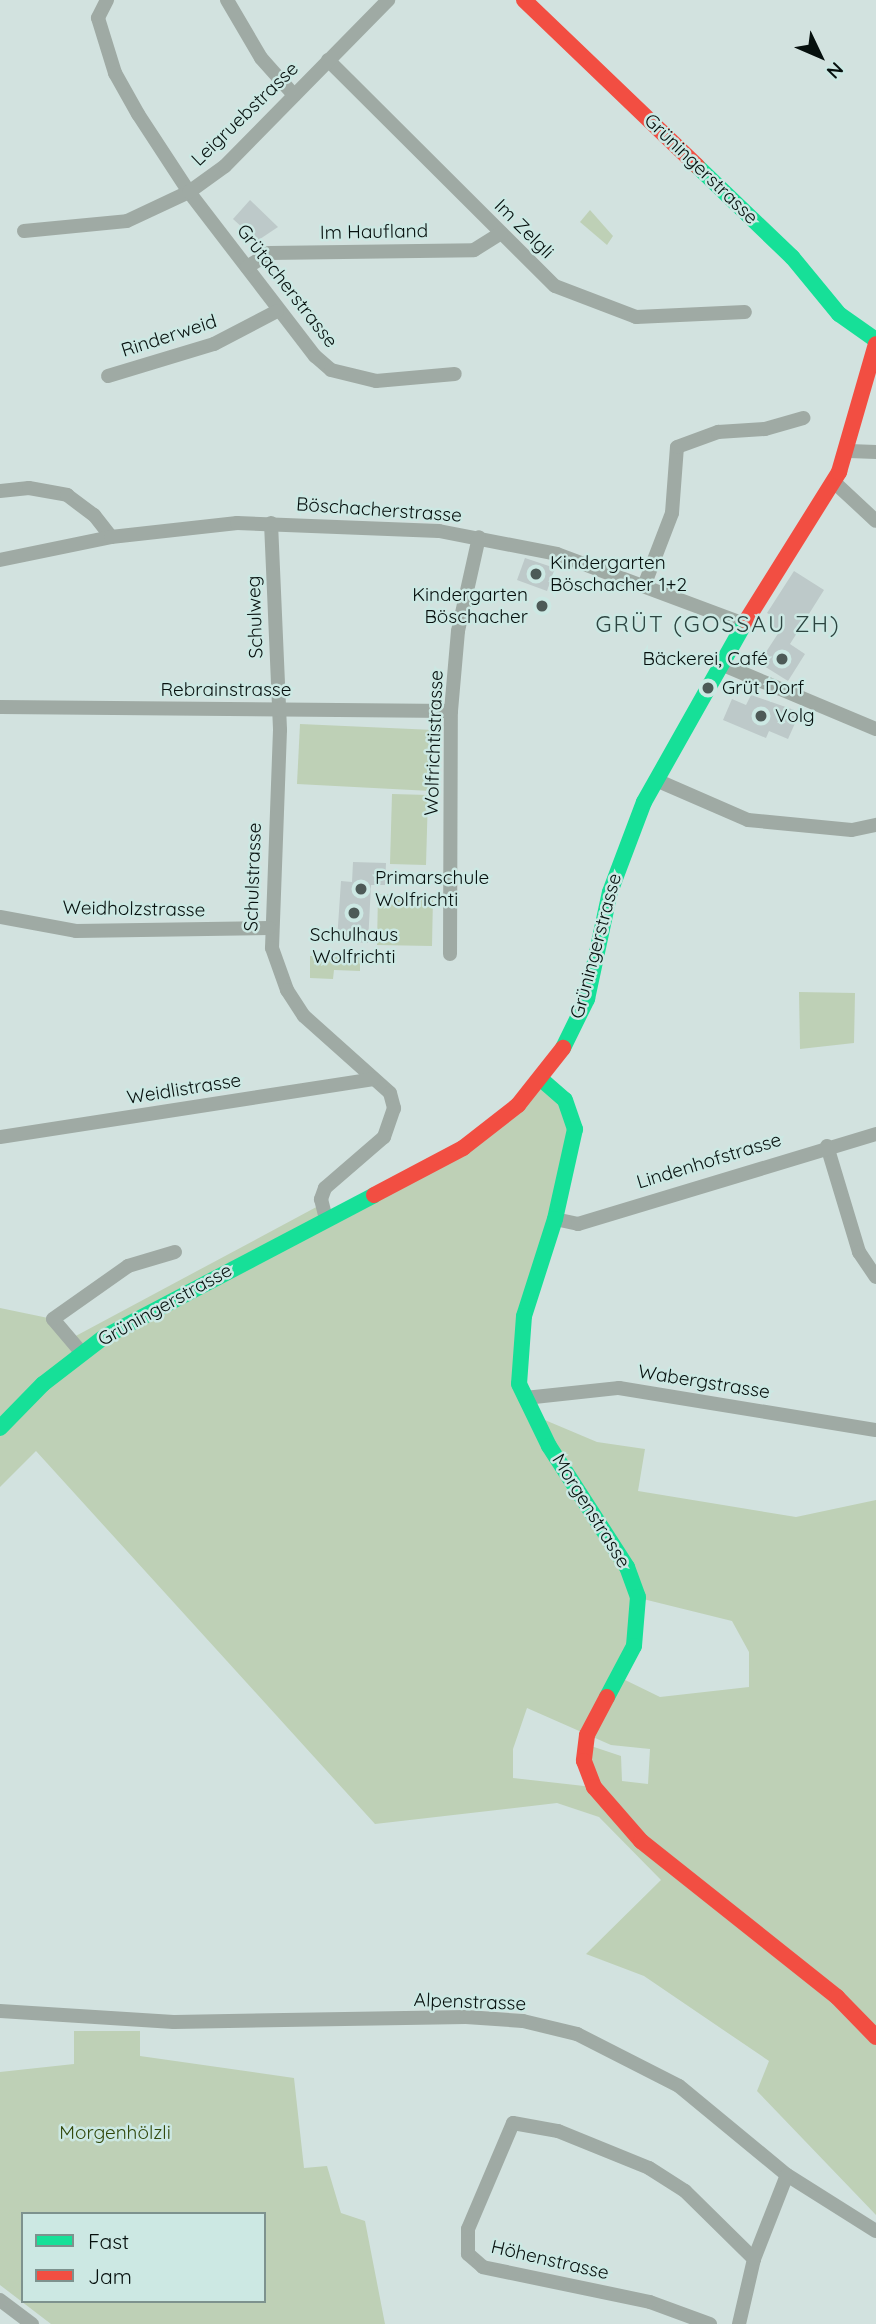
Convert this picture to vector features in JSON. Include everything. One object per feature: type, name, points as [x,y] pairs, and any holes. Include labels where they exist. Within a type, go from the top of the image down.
[{"type":"main road","name":"Grüningerstrasse","points":[[0,1428],[81,1352],[155,1307],[463,1148],[519,1105],[542,1080],[580,1016],[617,869],[656,780],[744,624],[834,482],[849,451],[876,342],[839,314],[792,257],[524,0]]},
{"type":"main road","name":"Morgenstrasse","points":[[542,1080],[574,1115],[555,1219],[524,1316],[516,1368],[525,1398],[627,1567],[638,1597],[634,1646],[584,1744],[594,1787],[641,1841],[837,1997],[876,2037]]},
{"type":"street","name":"Grütacherstrasse","points":[[107,0],[97,18],[115,73],[190,192],[277,311],[331,370],[376,381],[455,374]]},
{"type":"street","points":[[227,0],[261,58],[294,95]]},
{"type":"street","name":"Leigruebstrasse","points":[[24,231],[127,221],[190,192],[225,166],[388,0]]},
{"type":"street","name":"Im Zelgli","points":[[328,60],[555,286],[613,312],[636,317],[745,313]]},
{"type":"street","name":"Im Haufland","points":[[247,267],[269,253],[474,250],[501,233]]},
{"type":"street","name":"Rinderweid","points":[[108,376],[214,344],[277,311]]},
{"type":"street","points":[[643,586],[672,513],[677,447],[718,432],[765,429],[803,418]]},
{"type":"street","points":[[849,451],[876,452]]},
{"type":"street","points":[[834,482],[876,522]]},
{"type":"street","points":[[0,491],[29,488],[67,495],[94,514],[111,537]]},
{"type":"street","name":"Böschacherstrasse","points":[[0,559],[111,537],[271,523],[479,537],[557,554],[744,624]]},
{"type":"street","name":"Schulweg","points":[[271,523],[278,709]]},
{"type":"street","name":"Wolfrichtistrasse","points":[[450,954],[451,711],[458,631],[479,537]]},
{"type":"street","points":[[721,664],[876,729]]},
{"type":"street","name":"Rebrainstrasse","points":[[0,707],[451,711]]},
{"type":"street","name":"Schulstrasse","points":[[278,709],[269,928],[276,962],[295,1004],[390,1093],[392,1123],[325,1188],[321,1199],[326,1219]]},
{"type":"street","points":[[656,780],[748,820],[852,830],[876,825]]},
{"type":"street","name":"Weidholzstrasse","points":[[0,917],[76,931],[269,928]]},
{"type":"street","name":"Weidlistrasse","points":[[0,1137],[374,1079]]},
{"type":"street","name":"Lindenhofstrasse","points":[[555,1219],[578,1223],[827,1146],[876,1134]]},
{"type":"street","points":[[827,1146],[859,1252],[876,1277]]},
{"type":"street","points":[[81,1352],[53,1319],[128,1266],[175,1252]]},
{"type":"street","name":"Wabergstrasse","points":[[525,1398],[619,1388],[876,1430]]},
{"type":"street","name":"Alpenstrasse","points":[[0,2011],[174,2022],[523,2021],[577,2034],[636,2061],[679,2086],[787,2175],[876,2231]]},
{"type":"street","name":"Höhenstrasse","points":[[710,2324],[650,2302],[483,2267],[468,2254],[468,2229],[513,2123],[558,2131],[649,2168],[685,2191],[754,2259]]},
{"type":"street","points":[[739,2324],[754,2259],[787,2175]]},
{"type":"street","points":[[0,2300],[32,2324]]},
{"type":"green space","points":[[590,210],[613,236],[607,245],[580,222]]},
{"type":"green space","points":[[300,724],[434,730],[431,791],[297,784]]},
{"type":"green space","points":[[392,794],[428,795],[426,865],[390,864]]},
{"type":"green space","points":[[378,894],[433,896],[432,946],[377,945]]},
{"type":"green space","points":[[310,956],[360,957],[360,971],[334,970],[333,979],[310,978]]},
{"type":"green space","points":[[799,992],[855,993],[854,1043],[800,1049]]},
{"type":"green space","points":[[542,1080],[574,1115],[516,1368],[533,1415],[597,1442],[645,1449],[638,1491],[796,1517],[876,1500],[876,2215],[757,2091],[769,2061],[644,1976],[586,1954],[661,1880],[599,1817],[557,1803],[375,1824],[36,1451],[0,1487],[0,1308],[53,1319],[72,1338],[322,1204],[326,1219],[463,1148]],"holes":[[[639,1598],[732,1621],[749,1652],[749,1687],[660,1697],[619,1677]],[[527,1708],[611,1745],[650,1749],[648,1784],[622,1781],[621,1756],[585,1744],[593,1787],[513,1778],[513,1749]]]},
{"type":"green space","name":"Morgenhölzli","points":[[74,2031],[140,2031],[140,2056],[294,2078],[304,2168],[327,2166],[341,2213],[365,2221],[385,2324],[51,2324],[24,2303],[266,2303],[266,2212],[21,2212],[21,2301],[0,2285],[0,2072],[74,2064]]},
{"type":"building","points":[[250,200],[278,227],[257,241],[233,219]]},
{"type":"building","name":"Kindergarten Böschacher 1+2","points":[[525,558],[555,568],[547,591],[517,580]]},
{"type":"building","points":[[794,571],[824,590],[790,644],[805,654],[788,681],[759,663],[779,632],[768,625],[773,616],[767,613]]},
{"type":"building","name":"Volg","points":[[751,695],[800,712],[788,739],[769,731],[766,738],[723,720],[732,699],[746,705]]},
{"type":"building","name":"Schulhaus Wolfrichti","points":[[353,862],[386,863],[385,885],[371,885],[368,943],[337,941],[341,881],[352,882]]},
{"type":"traffic: fast","points":[[697,166],[792,257],[839,314],[876,340]]},
{"type":"traffic: fast","points":[[563,1048],[587,999],[610,892],[644,802],[746,621]]},
{"type":"traffic: fast","points":[[542,1080],[565,1100],[575,1129],[555,1219],[524,1316],[519,1384],[549,1446],[627,1567],[638,1597],[634,1646],[607,1697]]},
{"type":"traffic: fast","points":[[0,1428],[43,1384],[104,1337],[374,1195]]},
{"type":"traffic: jam","points":[[524,0],[697,166]]},
{"type":"traffic: jam","points":[[746,621],[839,472],[876,344]]},
{"type":"traffic: jam","points":[[374,1195],[463,1148],[518,1105],[563,1048]]},
{"type":"traffic: jam","points":[[607,1697],[587,1735],[584,1761],[594,1787],[641,1841],[837,1997],[876,2037]]},
{"type":"place","name":"Kindergarten Böschacher 1+2","points":[[536,574]]},
{"type":"place","name":"Kindergarten Böschacher","points":[[542,606]]},
{"type":"place","name":"Bäckerei, Café","points":[[782,659]]},
{"type":"place","name":"Grüt Dorf","points":[[708,688]]},
{"type":"place","name":"Volg","points":[[761,716]]},
{"type":"place","name":"Primarschule Wolfrichti","points":[[361,889]]},
{"type":"place","name":"Schulhaus Wolfrichti","points":[[354,913]]},
{"type":"district","name":"GRÜT (GOSSAU ZH)","points":[[718,624]]}]
